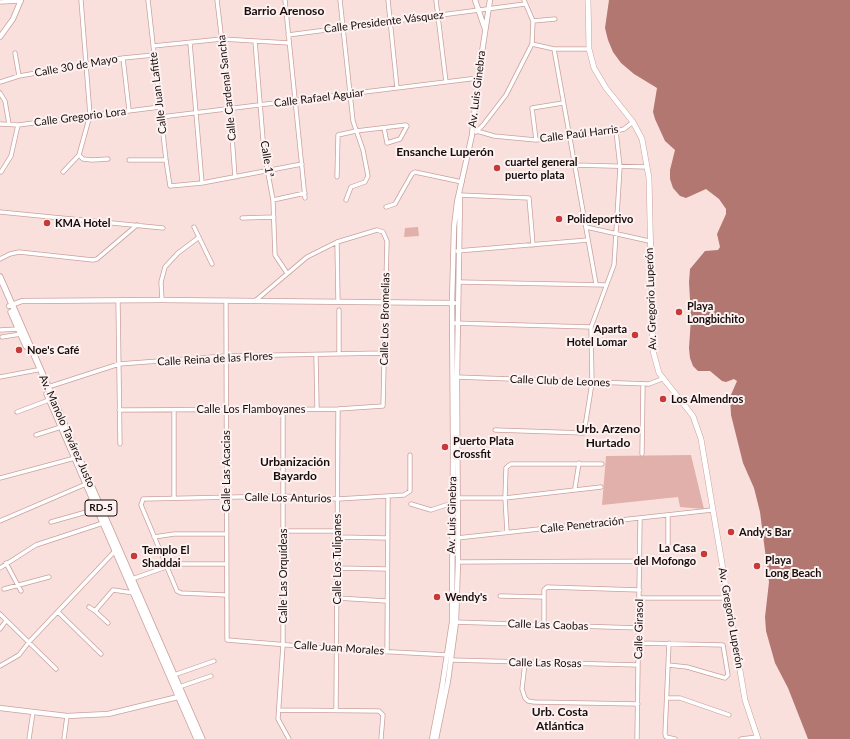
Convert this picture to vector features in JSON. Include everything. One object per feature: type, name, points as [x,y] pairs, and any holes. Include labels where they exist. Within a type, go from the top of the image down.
[{"type":"main road","name":"Av. Gregorio Luperón","points":[[588,0],[589,49],[592,64],[599,78],[633,122],[642,139],[648,167],[653,351],[656,367],[662,379],[683,402],[698,427],[745,700],[757,738]]},
{"type":"main road","name":"Av. Manolo Tavárez Justo","points":[[0,277],[174,675],[198,739]]},
{"type":"main road","name":"Av. Manolo Tavárez Justo","points":[[0,286],[11,305],[20,332],[38,370],[49,400],[115,551],[202,739]]},
{"type":"street","points":[[0,2],[23,0]]},
{"type":"street","points":[[0,37],[13,19],[23,0]]},
{"type":"street","points":[[63,172],[78,156],[90,115],[81,0]]},
{"type":"street","name":"Calle Juan Lafitte","points":[[148,0],[170,186],[202,183]]},
{"type":"street","name":"Calle Cardenal Sancha","points":[[217,0],[230,109],[235,177]]},
{"type":"street","points":[[285,0],[305,198]]},
{"type":"street","points":[[340,0],[353,121],[363,150],[368,178],[365,182],[351,187],[346,200]]},
{"type":"street","points":[[388,0],[397,88]]},
{"type":"street","points":[[436,0],[446,82]]},
{"type":"street","points":[[475,0],[485,30]]},
{"type":"street","name":"Av. Luis Ginebra","points":[[436,739],[450,656],[458,562],[452,503],[454,377],[458,324],[460,251],[460,195],[472,135],[478,78],[490,0]]},
{"type":"street","points":[[472,135],[483,126],[506,95],[532,44],[533,21],[525,2],[489,10]]},
{"type":"street","name":"Calle Presidente Vásquez","points":[[288,35],[438,15],[489,10]]},
{"type":"street","points":[[533,21],[555,19]]},
{"type":"street","points":[[153,46],[222,40],[289,43]]},
{"type":"street","name":"Calle 1ª","points":[[255,41],[264,152],[273,200],[275,258],[287,273]]},
{"type":"street","points":[[190,43],[202,183],[302,164]]},
{"type":"street","points":[[532,44],[554,49],[589,49]]},
{"type":"street","points":[[554,49],[596,284]]},
{"type":"street","points":[[14,53],[19,76]]},
{"type":"street","name":"Calle 30 de Mayo","points":[[0,82],[19,76],[123,58],[154,55]]},
{"type":"street","points":[[123,58],[129,110]]},
{"type":"street","name":"Calle Rafael Aguiar","points":[[161,117],[478,78]]},
{"type":"street","points":[[0,93],[5,102],[10,124]]},
{"type":"street","points":[[536,140],[532,108],[563,102]]},
{"type":"street","name":"Calle Gregorio Lora","points":[[0,124],[18,124],[160,107]]},
{"type":"street","name":"Calle Paúl Harris","points":[[477,131],[494,136],[536,140],[616,131],[624,129],[633,122]]},
{"type":"street","points":[[2,172],[11,156],[18,124]]},
{"type":"street","points":[[337,177],[338,136],[356,131],[384,128],[407,126],[400,139],[387,143],[384,128]]},
{"type":"street","points":[[495,430],[584,433],[592,383],[591,327],[605,285],[614,265],[620,167],[616,131]]},
{"type":"street","points":[[78,156],[83,159],[92,160],[108,159]]},
{"type":"street","points":[[129,160],[166,160]]},
{"type":"street","points":[[575,165],[648,167]]},
{"type":"street","points":[[386,207],[395,204],[415,172],[462,182]]},
{"type":"street","points":[[273,200],[305,193]]},
{"type":"street","points":[[460,195],[529,198],[533,245]]},
{"type":"street","name":"Av. Luis Ginebra","points":[[454,622],[455,538],[458,498],[452,302],[454,227],[457,202],[460,195]]},
{"type":"street","points":[[0,212],[163,228]]},
{"type":"street","points":[[242,218],[274,217]]},
{"type":"street","points":[[0,259],[10,254],[19,252],[93,260],[97,259],[137,225]]},
{"type":"street","points":[[194,227],[198,238],[212,264]]},
{"type":"street","points":[[586,227],[649,241]]},
{"type":"street","name":"Calle Los Bromelias","points":[[337,242],[378,230],[383,232],[387,241],[383,406]]},
{"type":"street","points":[[162,300],[161,282],[165,268],[178,253],[198,238]]},
{"type":"street","points":[[453,252],[588,240]]},
{"type":"street","points":[[255,302],[307,257],[337,242],[338,302]]},
{"type":"street","points":[[459,282],[605,285]]},
{"type":"street","points":[[11,305],[22,301],[162,300],[226,302],[458,303]]},
{"type":"street","points":[[118,301],[120,444]]},
{"type":"street","name":"Calle Las Acacias","points":[[226,302],[227,640]]},
{"type":"street","points":[[339,310],[339,354]]},
{"type":"street","points":[[452,323],[591,327]]},
{"type":"street","points":[[0,330],[20,332]]},
{"type":"street","points":[[2,337],[20,332]]},
{"type":"street","name":"Calle Reina de las Flores","points":[[48,387],[119,364],[226,356],[316,356],[385,353]]},
{"type":"street","points":[[316,356],[317,409]]},
{"type":"street","points":[[0,377],[38,370]]},
{"type":"street","name":"Calle Club de Leones","points":[[454,377],[643,384],[662,379]]},
{"type":"street","points":[[642,454],[643,384]]},
{"type":"street","points":[[17,412],[49,400]]},
{"type":"street","name":"Calle Los Flamboyanes","points":[[119,410],[338,409],[383,406]]},
{"type":"street","name":"Calle Las Orquídeas","points":[[283,409],[283,645],[278,719],[289,739]]},
{"type":"street","name":"Calle Los Tulipanes","points":[[336,710],[338,409]]},
{"type":"street","points":[[174,410],[174,498]]},
{"type":"street","points":[[36,435],[61,427]]},
{"type":"street","name":"Calle Los Anturios","points":[[154,537],[141,505],[141,501],[145,498],[283,496],[338,499],[388,498],[407,495],[410,491],[410,455]]},
{"type":"street","points":[[0,478],[75,458]]},
{"type":"street","points":[[507,532],[506,468],[511,464],[602,464]]},
{"type":"street","points":[[575,488],[579,464]]},
{"type":"street","points":[[0,521],[86,484]]},
{"type":"street","points":[[458,498],[506,498],[575,488],[601,487]]},
{"type":"street","points":[[387,652],[386,601],[388,498]]},
{"type":"street","points":[[411,504],[431,510],[452,503]]},
{"type":"street","points":[[51,522],[97,509]]},
{"type":"street","name":"Calle Penetración","points":[[455,538],[712,510]]},
{"type":"street","points":[[668,516],[668,544]]},
{"type":"street","name":"Calle Girasol","points":[[637,739],[640,519]]},
{"type":"street","points":[[0,568],[36,545],[103,524]]},
{"type":"street","points":[[283,531],[337,531]]},
{"type":"street","points":[[226,534],[174,534],[154,537],[175,589],[181,594],[226,595]]},
{"type":"street","points":[[337,537],[388,538]]},
{"type":"street","points":[[0,666],[19,656],[29,642],[115,551]]},
{"type":"street","points":[[458,562],[640,561]]},
{"type":"street","points":[[6,563],[21,591]]},
{"type":"street","points":[[132,579],[166,567],[180,564],[226,564]]},
{"type":"street","points":[[337,568],[387,569]]},
{"type":"street","points":[[4,589],[49,577]]},
{"type":"street","points":[[544,625],[544,588],[640,590]]},
{"type":"street","points":[[94,610],[113,590],[134,593]]},
{"type":"street","points":[[500,596],[544,597]]},
{"type":"street","points":[[337,598],[386,601]]},
{"type":"street","points":[[640,598],[727,598]]},
{"type":"street","points":[[89,606],[108,623]]},
{"type":"street","points":[[58,612],[101,654]]},
{"type":"street","points":[[0,614],[56,669]]},
{"type":"street","points":[[0,629],[6,621]]},
{"type":"street","name":"Calle Las Caobas","points":[[454,622],[639,628]]},
{"type":"street","name":"Calle Juan Morales","points":[[227,640],[450,656]]},
{"type":"street","points":[[639,643],[723,645],[728,675],[724,678],[687,667],[668,666]]},
{"type":"street","points":[[669,643],[665,734],[666,737],[675,739]]},
{"type":"street","name":"Av. Luis Ginebra","points":[[432,739],[442,687],[450,656]]},
{"type":"street","name":"Calle Las Rosas","points":[[450,656],[525,663],[638,665]]},
{"type":"street","points":[[174,675],[214,661]]},
{"type":"street","points":[[525,663],[522,689],[525,698],[528,701],[638,704]]},
{"type":"street","points":[[179,687],[210,676]]},
{"type":"street","points":[[0,708],[67,716],[108,714],[181,696]]},
{"type":"street","points":[[667,698],[680,698],[729,715]]},
{"type":"street","points":[[279,710],[336,710],[382,713],[381,739]]},
{"type":"street","points":[[29,739],[33,712]]},
{"type":"street","points":[[64,739],[67,716]]},
{"type":"street","points":[[741,739],[757,738]]},
{"type":"shaded area","points":[[609,0],[850,0],[850,739],[808,739],[788,688],[775,663],[766,631],[765,617],[769,582],[760,512],[754,488],[743,463],[731,415],[730,397],[737,381],[734,379],[726,382],[722,381],[710,371],[698,371],[693,366],[690,358],[690,269],[705,251],[718,250],[720,247],[717,234],[726,214],[726,209],[719,199],[706,189],[686,198],[680,196],[673,188],[670,179],[670,170],[675,150],[665,141],[655,119],[653,112],[657,88],[634,74],[621,63],[613,52],[605,28]]},
{"type":"shaded area","points":[[418,227],[419,236],[404,237],[405,228]]},
{"type":"shaded area","points":[[691,455],[704,509],[680,507],[678,497],[602,505],[606,456]]},
{"type":"place","name":"cuartel general puerto plata","points":[[497,168]]},
{"type":"place","name":"Polideportivo","points":[[559,219]]},
{"type":"place","name":"KMA Hotel","points":[[47,223]]},
{"type":"place","name":"Playa Longbichito","points":[[679,312]]},
{"type":"place","name":"Aparta Hotel Lomar","points":[[635,335]]},
{"type":"place","name":"Noe's Café","points":[[19,350]]},
{"type":"place","name":"Los Almendros","points":[[663,399]]},
{"type":"place","name":"Puerto Plata Crossfit","points":[[445,447]]},
{"type":"place","name":"Andy's Bar","points":[[731,532]]},
{"type":"place","name":"La Casa del Mofongo","points":[[704,554]]},
{"type":"place","name":"Templo El Shaddai","points":[[134,556]]},
{"type":"place","name":"Playa Long Beach","points":[[757,566]]},
{"type":"place","name":"Wendy's","points":[[437,597]]},
{"type":"district","name":"Barrio Arenoso","points":[[284,11]]},
{"type":"district","name":"Ensanche Luperón","points":[[445,152]]},
{"type":"district","name":"Urb. Arzeno Hurtado","points":[[608,436]]},
{"type":"district","name":"Urbanización Bayardo","points":[[295,469]]},
{"type":"district","name":"Urb. Costa Atlántica","points":[[560,719]]}]
